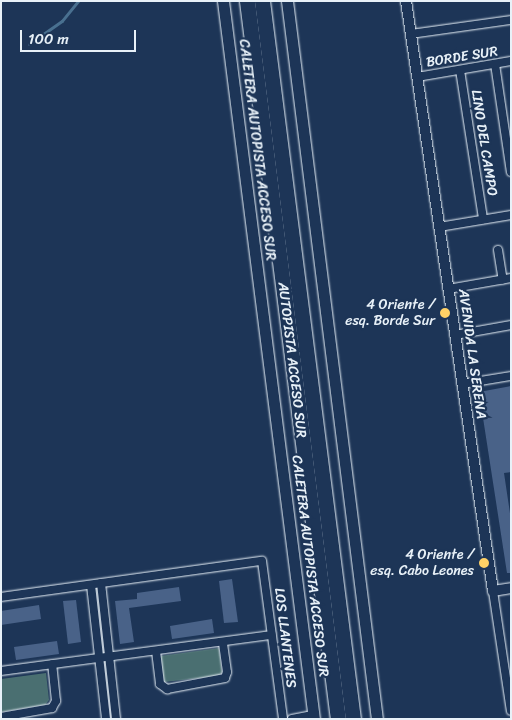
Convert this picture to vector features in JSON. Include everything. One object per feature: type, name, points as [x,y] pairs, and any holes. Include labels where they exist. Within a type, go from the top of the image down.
[{"type":"highway","name":"AUTOPISTA ACCESO SUR","points":[[247,1],[338,719]]},
{"type":"highway","name":"AUTOPISTA ACCESO SUR","points":[[262,1],[353,719]]},
{"type":"main road","name":"CALETERA AUTOPISTA ACCESO SUR","points":[[223,1],[313,717]]},
{"type":"main road","points":[[287,1],[377,719]]},
{"type":"street","name":"AVENIDA LA SERENA","points":[[406,1],[511,711]]},
{"type":"street","points":[[411,34],[511,20]]},
{"type":"street","name":"BORDE SUR","points":[[417,77],[511,62]]},
{"type":"street","points":[[495,64],[511,172]]},
{"type":"street","name":"LINO DEL CAMPO","points":[[460,70],[483,219]]},
{"type":"street","points":[[439,226],[511,215]]},
{"type":"street","points":[[448,289],[507,279],[498,250]]},
{"type":"street","points":[[455,335],[511,325]]},
{"type":"street","points":[[462,384],[511,376]]},
{"type":"street","name":"LOS LLANTENES","points":[[101,583],[262,561],[283,719]]},
{"type":"street","points":[[1,598],[101,583],[116,719]]},
{"type":"street","points":[[91,585],[106,719]]},
{"type":"street","points":[[493,591],[511,588]]},
{"type":"street","points":[[1,671],[272,635]]},
{"type":"street","points":[[156,651],[160,684],[166,689],[225,678],[227,672],[223,642]]},
{"type":"street","points":[[1,717],[52,708],[56,701],[52,664]]},
{"type":"street","points":[[292,719],[313,717]]},
{"type":"green space","points":[[219,648],[222,672],[219,676],[164,682],[160,656]]},
{"type":"green space","points":[[46,673],[49,700],[45,705],[1,712],[1,679]]},
{"type":"building","points":[[511,386],[511,472],[504,473],[511,520],[511,573],[507,573],[479,392]]},
{"type":"building","points":[[232,579],[238,622],[224,623],[219,581]]},
{"type":"building","points":[[179,587],[181,601],[129,608],[134,642],[120,644],[115,601],[137,599],[137,593]]},
{"type":"building","points":[[76,600],[81,642],[68,644],[63,601]]},
{"type":"building","points":[[39,605],[41,619],[1,625],[1,611]]},
{"type":"building","points":[[212,619],[214,633],[172,639],[170,626]]},
{"type":"building","points":[[57,641],[59,654],[16,660],[14,647]]},
{"type":"waterway","points":[[29,44],[62,21],[78,1]]},
{"type":"place","name":"4 Oriente / esq. Borde Sur","points":[[445,313]]},
{"type":"place","name":"4 Oriente / esq. Cabo Leones","points":[[484,563]]}]
